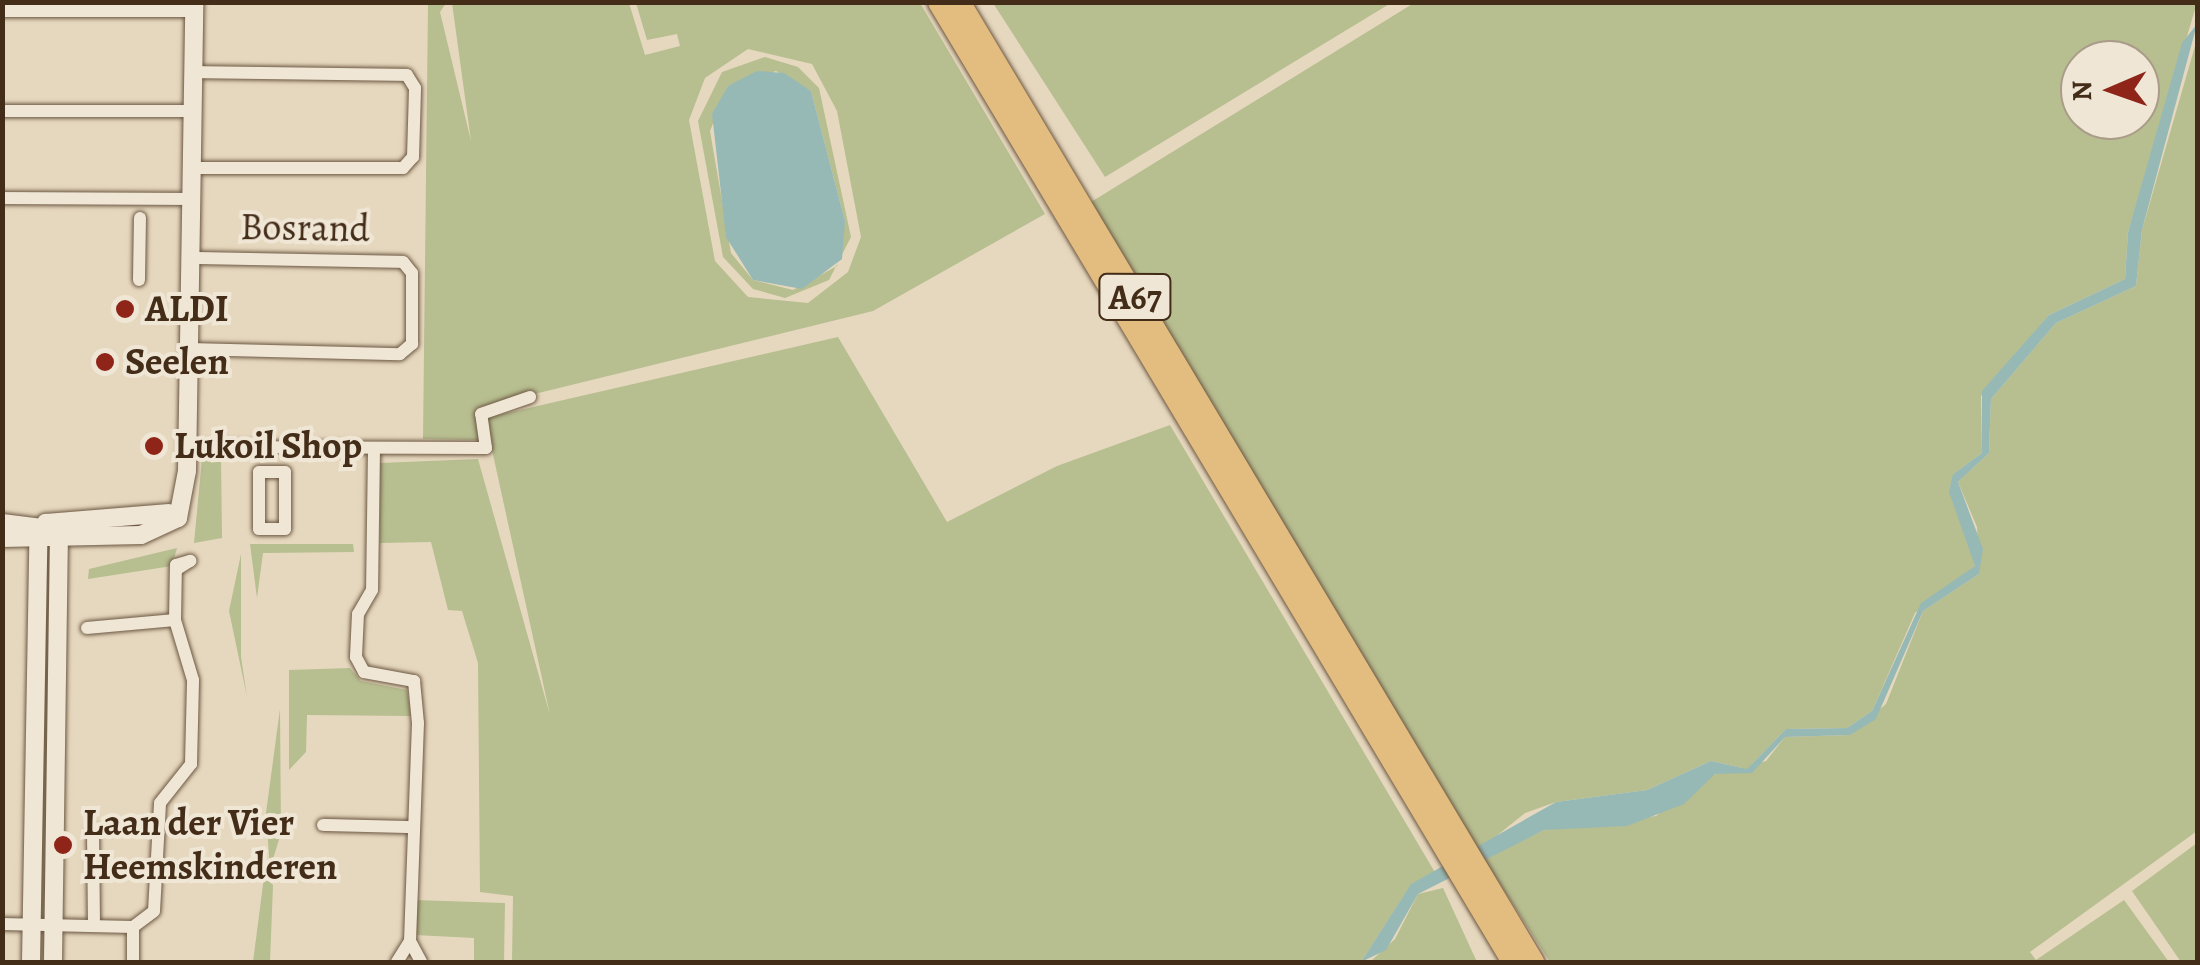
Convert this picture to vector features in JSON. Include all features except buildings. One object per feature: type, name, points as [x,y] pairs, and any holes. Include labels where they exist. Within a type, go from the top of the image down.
[{"type":"highway","name":"A67","points":[[940,2],[1465,864],[1533,962]]},
{"type":"highway","name":"A67","points":[[959,2],[1465,864],[1513,962]]},
{"type":"highway","name":"A67","points":[[1465,864],[1500,962]]},
{"type":"street","points":[[2,12],[194,7]]},
{"type":"street","name":"Bosrand","points":[[180,509],[187,447],[194,7]]},
{"type":"street","name":"Bosrand","points":[[191,168],[402,168],[414,157],[414,106],[407,75],[193,72]]},
{"type":"street","points":[[2,110],[192,112]]},
{"type":"street","points":[[2,198],[191,199]]},
{"type":"street","points":[[140,218],[140,280]]},
{"type":"street","name":"Bosrand","points":[[189,348],[400,354],[412,326],[412,267],[404,262],[190,258]]},
{"type":"street","points":[[187,447],[486,448],[481,414],[530,397]]},
{"type":"street","points":[[270,448],[270,472]]},
{"type":"street","points":[[374,448],[372,590],[358,614],[356,657],[364,672],[414,681],[410,941],[421,962]]},
{"type":"street","points":[[259,472],[270,472],[285,472],[285,529],[259,528],[259,472]]},
{"type":"street","points":[[2,523],[158,519],[180,509]]},
{"type":"street","points":[[2,538],[59,542],[141,535],[170,526],[180,509]]},
{"type":"street","points":[[31,962],[38,541],[46,523]]},
{"type":"street","points":[[46,523],[59,542],[53,962]]},
{"type":"street","points":[[133,962],[133,927],[160,898],[160,804],[191,764],[192,680],[176,620],[177,569]]},
{"type":"street","points":[[88,628],[176,620]]},
{"type":"street","points":[[323,826],[411,827]]},
{"type":"street","points":[[93,830],[94,926]]},
{"type":"street","points":[[2,924],[133,927]]},
{"type":"street","points":[[397,962],[410,941]]},
{"type":"green space","points":[[428,3],[446,3],[440,12],[471,141],[452,3],[629,3],[645,55],[680,46],[677,34],[647,40],[636,3],[920,3],[1045,214],[873,311],[477,408],[478,440],[423,439]],"holes":[[[748,49],[812,64],[837,111],[861,237],[848,272],[808,303],[748,297],[715,261],[689,120],[705,78]]]},
{"type":"green space","points":[[993,3],[1391,3],[1105,177]]},
{"type":"green space","points":[[1414,3],[2197,3],[2160,126],[2160,40],[2060,40],[2060,140],[2156,140],[2128,232],[2125,279],[2049,315],[1981,396],[1982,453],[1953,474],[1975,566],[1915,613],[1872,711],[1847,728],[1786,729],[1747,769],[1711,761],[1647,790],[1556,802],[1525,813],[1479,850],[1091,202]]},
{"type":"green space","points":[[2197,39],[2197,831],[2030,952],[2036,960],[2124,900],[2169,962],[1550,962],[1484,859],[1544,830],[1656,816],[1709,776],[1766,761],[1785,737],[1850,735],[1886,704],[1923,611],[1979,574],[1977,527],[1958,482],[1989,453],[1991,399],[2056,323],[2136,286],[2142,230]]},
{"type":"green space","points":[[765,57],[798,67],[819,88],[851,237],[837,263],[845,221],[811,91],[776,71],[728,86],[710,131],[731,253],[753,280],[793,290],[836,267],[829,280],[785,298],[753,289],[723,257],[698,121],[722,72]]},
{"type":"green space","points":[[838,337],[947,522],[1057,466],[1170,425],[1436,874],[1410,886],[1361,962],[512,962],[513,896],[480,892],[478,663],[462,611],[448,610],[431,542],[380,543],[380,463],[478,459],[550,715],[485,418]]},
{"type":"green space","points":[[202,459],[221,459],[222,538],[194,543]]},
{"type":"green space","points":[[250,544],[353,544],[354,552],[263,553],[257,598]]},
{"type":"green space","points":[[47,547],[48,916],[43,919],[38,918]]},
{"type":"green space","points":[[177,548],[172,566],[88,579],[89,569]]},
{"type":"green space","points":[[241,554],[241,657],[247,697],[229,611]]},
{"type":"green space","points":[[350,668],[361,681],[407,690],[411,716],[307,715],[306,752],[289,770],[289,670]]},
{"type":"green space","points":[[280,709],[281,833],[270,869],[266,813]]},
{"type":"green space","points":[[2197,843],[2197,962],[2181,962],[2132,891]]},
{"type":"green space","points":[[264,877],[273,885],[270,962],[253,962]]},
{"type":"green space","points":[[1443,888],[1477,962],[1370,962],[1395,939],[1418,894]]},
{"type":"green space","points":[[415,900],[505,903],[504,962],[474,962],[474,938],[415,935]]},
{"type":"water","points":[[2197,24],[2142,230],[2136,286],[2056,323],[1991,399],[1989,453],[1958,482],[1983,549],[1979,574],[1923,611],[1876,719],[1850,735],[1785,737],[1752,773],[1715,774],[1684,804],[1627,826],[1544,830],[1418,894],[1386,950],[1361,962],[1411,884],[1556,802],[1647,790],[1711,761],[1747,769],[1786,729],[1847,728],[1872,711],[1921,603],[1975,566],[1949,492],[1953,474],[1982,453],[1982,391],[2049,315],[2125,279],[2128,232],[2154,140],[2160,140],[2160,120],[2182,43]]},
{"type":"water","points":[[757,71],[784,73],[811,91],[845,221],[842,259],[802,289],[753,280],[726,237],[712,114],[728,86]]},
{"type":"place","name":"ALDI","points":[[125,309]]},
{"type":"place","name":"Seelen","points":[[105,362]]},
{"type":"place","name":"Lukoil Shop","points":[[154,446]]},
{"type":"place","name":"Laan der Vier Heemskinderen","points":[[63,845]]}]
